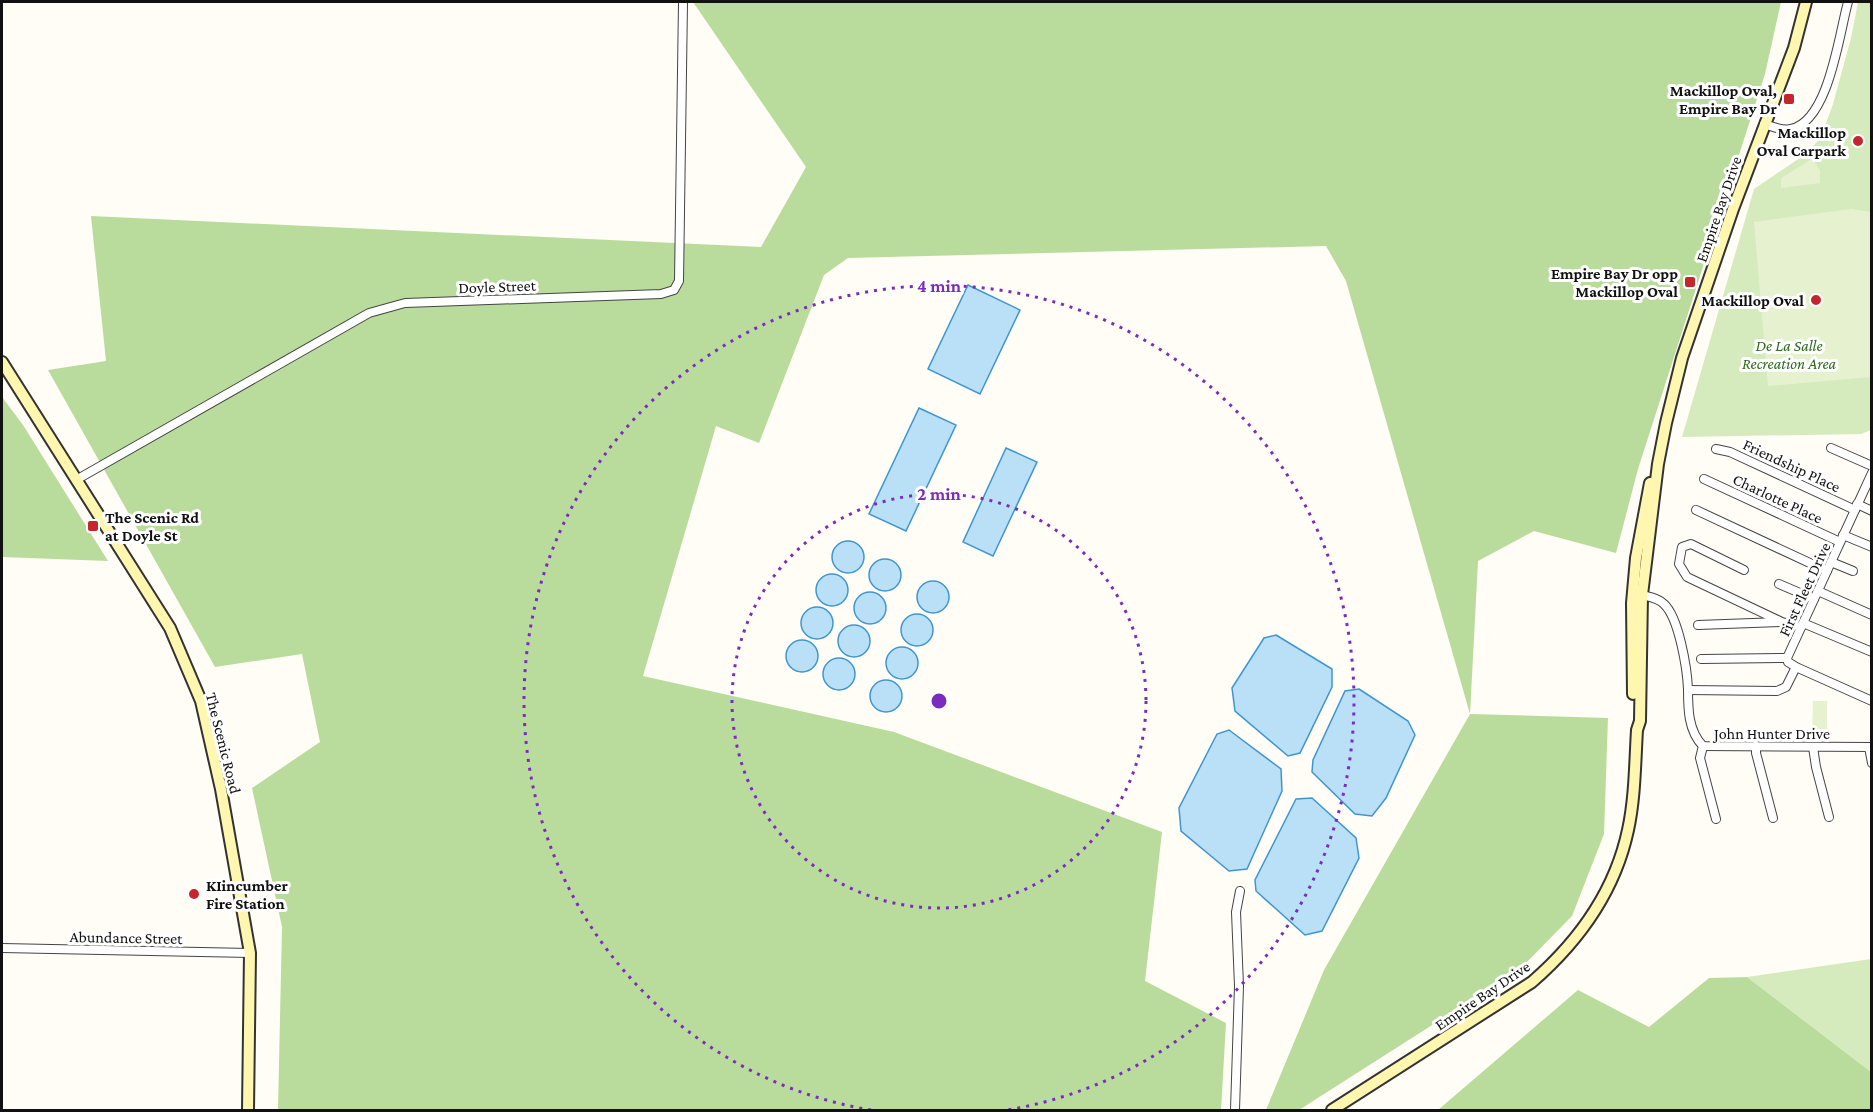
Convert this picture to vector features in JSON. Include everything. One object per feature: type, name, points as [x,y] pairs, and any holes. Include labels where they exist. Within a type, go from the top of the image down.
[{"type":"main road","name":"Empire Bay Drive","points":[[1332,1110],[1532,982],[1579,934],[1601,900],[1623,849],[1631,811],[1637,730],[1640,721],[1642,595],[1658,464],[1682,358],[1764,124],[1794,48],[1806,2]]},
{"type":"main road","name":"The Scenic Road","points":[[2,362],[170,628],[201,701],[221,789],[250,952],[248,1110]]},
{"type":"main road","name":"Empire Bay Drive","points":[[1637,730],[1634,722],[1632,603],[1636,558],[1653,473],[1658,464]]},
{"type":"main road","points":[[1631,634],[1634,631],[1636,608],[1642,595],[1638,588],[1640,568],[1636,558]]},
{"type":"street","name":"Doyle Street","points":[[76,480],[369,313],[405,303],[661,294],[674,290],[680,281],[683,2]]},
{"type":"street","points":[[1764,124],[1792,129],[1805,122],[1816,110],[1830,74],[1848,2]]},
{"type":"street","points":[[1831,448],[1872,465]]},
{"type":"street","name":"Friendship Place","points":[[1716,449],[1725,449],[1856,507],[1872,511]]},
{"type":"street","name":"First Fleet Drive","points":[[1796,667],[1788,662],[1787,658],[1872,473]]},
{"type":"street","name":"Charlotte Place","points":[[1704,479],[1842,539],[1872,547]]},
{"type":"street","points":[[1696,510],[1827,570]]},
{"type":"street","points":[[1744,570],[1691,544],[1682,547],[1679,564],[1687,577],[1782,622]]},
{"type":"street","points":[[1831,562],[1853,571]]},
{"type":"street","points":[[1779,584],[1872,615]]},
{"type":"street","name":"John Hunter Drive","points":[[1642,595],[1662,602],[1675,622],[1688,690],[1686,701],[1690,719],[1695,736],[1704,746],[1870,747]]},
{"type":"street","points":[[1698,625],[1782,622],[1802,625],[1872,652]]},
{"type":"street","points":[[1701,659],[1787,658]]},
{"type":"street","points":[[1688,690],[1777,691],[1786,687],[1796,667],[1872,701]]},
{"type":"street","points":[[1704,746],[1700,758],[1716,819]]},
{"type":"street","points":[[1756,746],[1773,818]]},
{"type":"street","points":[[1813,747],[1829,817]]},
{"type":"street","points":[[1870,747],[1872,764]]},
{"type":"street","points":[[1235,1110],[1239,986],[1236,912],[1240,891]]},
{"type":"street","name":"Abundance Street","points":[[2,948],[250,952]]},
{"type":"green space","points":[[693,2],[1781,2],[1765,74],[1638,469],[1616,553],[1534,531],[1478,561],[1470,714],[1346,281],[1326,246],[848,258],[824,275],[759,443],[716,426],[643,676],[894,732],[1162,832],[1145,981],[1226,1023],[1221,1110],[278,1110],[282,927],[252,788],[320,742],[302,654],[215,667],[48,370],[106,361],[91,216],[761,247],[806,167]]},
{"type":"green space","name":"De La Salle Recreation Area","points":[[1858,2],[1871,2],[1871,430],[1861,434],[1682,437],[1754,189],[1807,153],[1821,137],[1833,104]]},
{"type":"green space","points":[[1812,159],[1820,170],[1820,183],[1781,188],[1781,178]]},
{"type":"green space","name":"Mackillop Oval","points":[[1851,209],[1871,212],[1871,377],[1768,386],[1754,222]]},
{"type":"green space","points":[[2,397],[23,425],[108,561],[2,557]]},
{"type":"green space","points":[[1813,701],[1827,701],[1827,732],[1812,732]]},
{"type":"green space","points":[[1470,714],[1608,718],[1604,834],[1572,916],[1520,969],[1299,1110],[1266,1110],[1324,970]]},
{"type":"green space","points":[[1871,959],[1871,1072],[1747,977]]},
{"type":"green space","points":[[1747,977],[1871,1072],[1871,1110],[1438,1110],[1578,990],[1649,1027],[1709,978]]},
{"type":"water","points":[[968,285],[1020,310],[980,394],[928,369]]},
{"type":"water","points":[[919,408],[956,425],[906,531],[869,514]]},
{"type":"water","points":[[1006,448],[1037,462],[993,556],[963,542]]},
{"type":"water","points":[[848,541],[859,546],[864,557],[859,568],[848,573],[837,568],[832,557],[837,546]]},
{"type":"water","points":[[885,559],[896,564],[901,575],[896,586],[885,591],[874,586],[869,575],[874,564]]},
{"type":"water","points":[[832,574],[843,579],[848,590],[843,601],[832,606],[821,601],[816,590],[821,579]]},
{"type":"water","points":[[933,581],[944,586],[949,597],[944,608],[933,613],[922,608],[917,597],[922,586]]},
{"type":"water","points":[[870,592],[881,597],[886,608],[881,619],[870,624],[859,619],[854,608],[859,597]]},
{"type":"water","points":[[817,607],[828,612],[833,623],[828,634],[817,639],[806,634],[801,623],[806,612]]},
{"type":"water","points":[[917,614],[928,619],[933,630],[928,641],[917,646],[906,641],[901,630],[906,619]]},
{"type":"water","points":[[854,625],[865,630],[870,641],[865,652],[854,657],[843,652],[838,641],[843,630]]},
{"type":"water","points":[[1276,635],[1332,669],[1332,687],[1300,753],[1288,756],[1235,711],[1232,688],[1264,638]]},
{"type":"water","points":[[802,640],[813,645],[818,656],[813,667],[802,672],[791,667],[786,656],[791,645]]},
{"type":"water","points":[[902,647],[913,652],[918,663],[913,674],[902,679],[891,674],[886,663],[891,652]]},
{"type":"water","points":[[839,658],[850,663],[855,674],[850,685],[839,690],[828,685],[823,674],[828,663]]},
{"type":"water","points":[[886,680],[897,685],[902,696],[897,707],[886,712],[875,707],[870,696],[875,685]]},
{"type":"water","points":[[1359,689],[1408,721],[1415,735],[1386,798],[1372,816],[1355,814],[1312,772],[1313,760],[1345,691]]},
{"type":"water","points":[[1229,730],[1281,769],[1282,791],[1247,869],[1229,871],[1181,831],[1179,808],[1217,734]]},
{"type":"water","points":[[1312,798],[1356,838],[1359,858],[1322,931],[1305,935],[1256,891],[1255,880],[1296,799]]},
{"type":"place","name":"Mackillop Oval, Empire Bay Dr","points":[[1789,99]]},
{"type":"place","name":"Mackillop Oval Carpark","points":[[1858,141]]},
{"type":"place","name":"Empire Bay Dr opp Mackillop Oval","points":[[1690,282]]},
{"type":"place","name":"Mackillop Oval","points":[[1816,300]]},
{"type":"place","name":"The Scenic Rd at Doyle St","points":[[93,526]]},
{"type":"place","name":"KIincumber Fire Station","points":[[194,894]]}]
